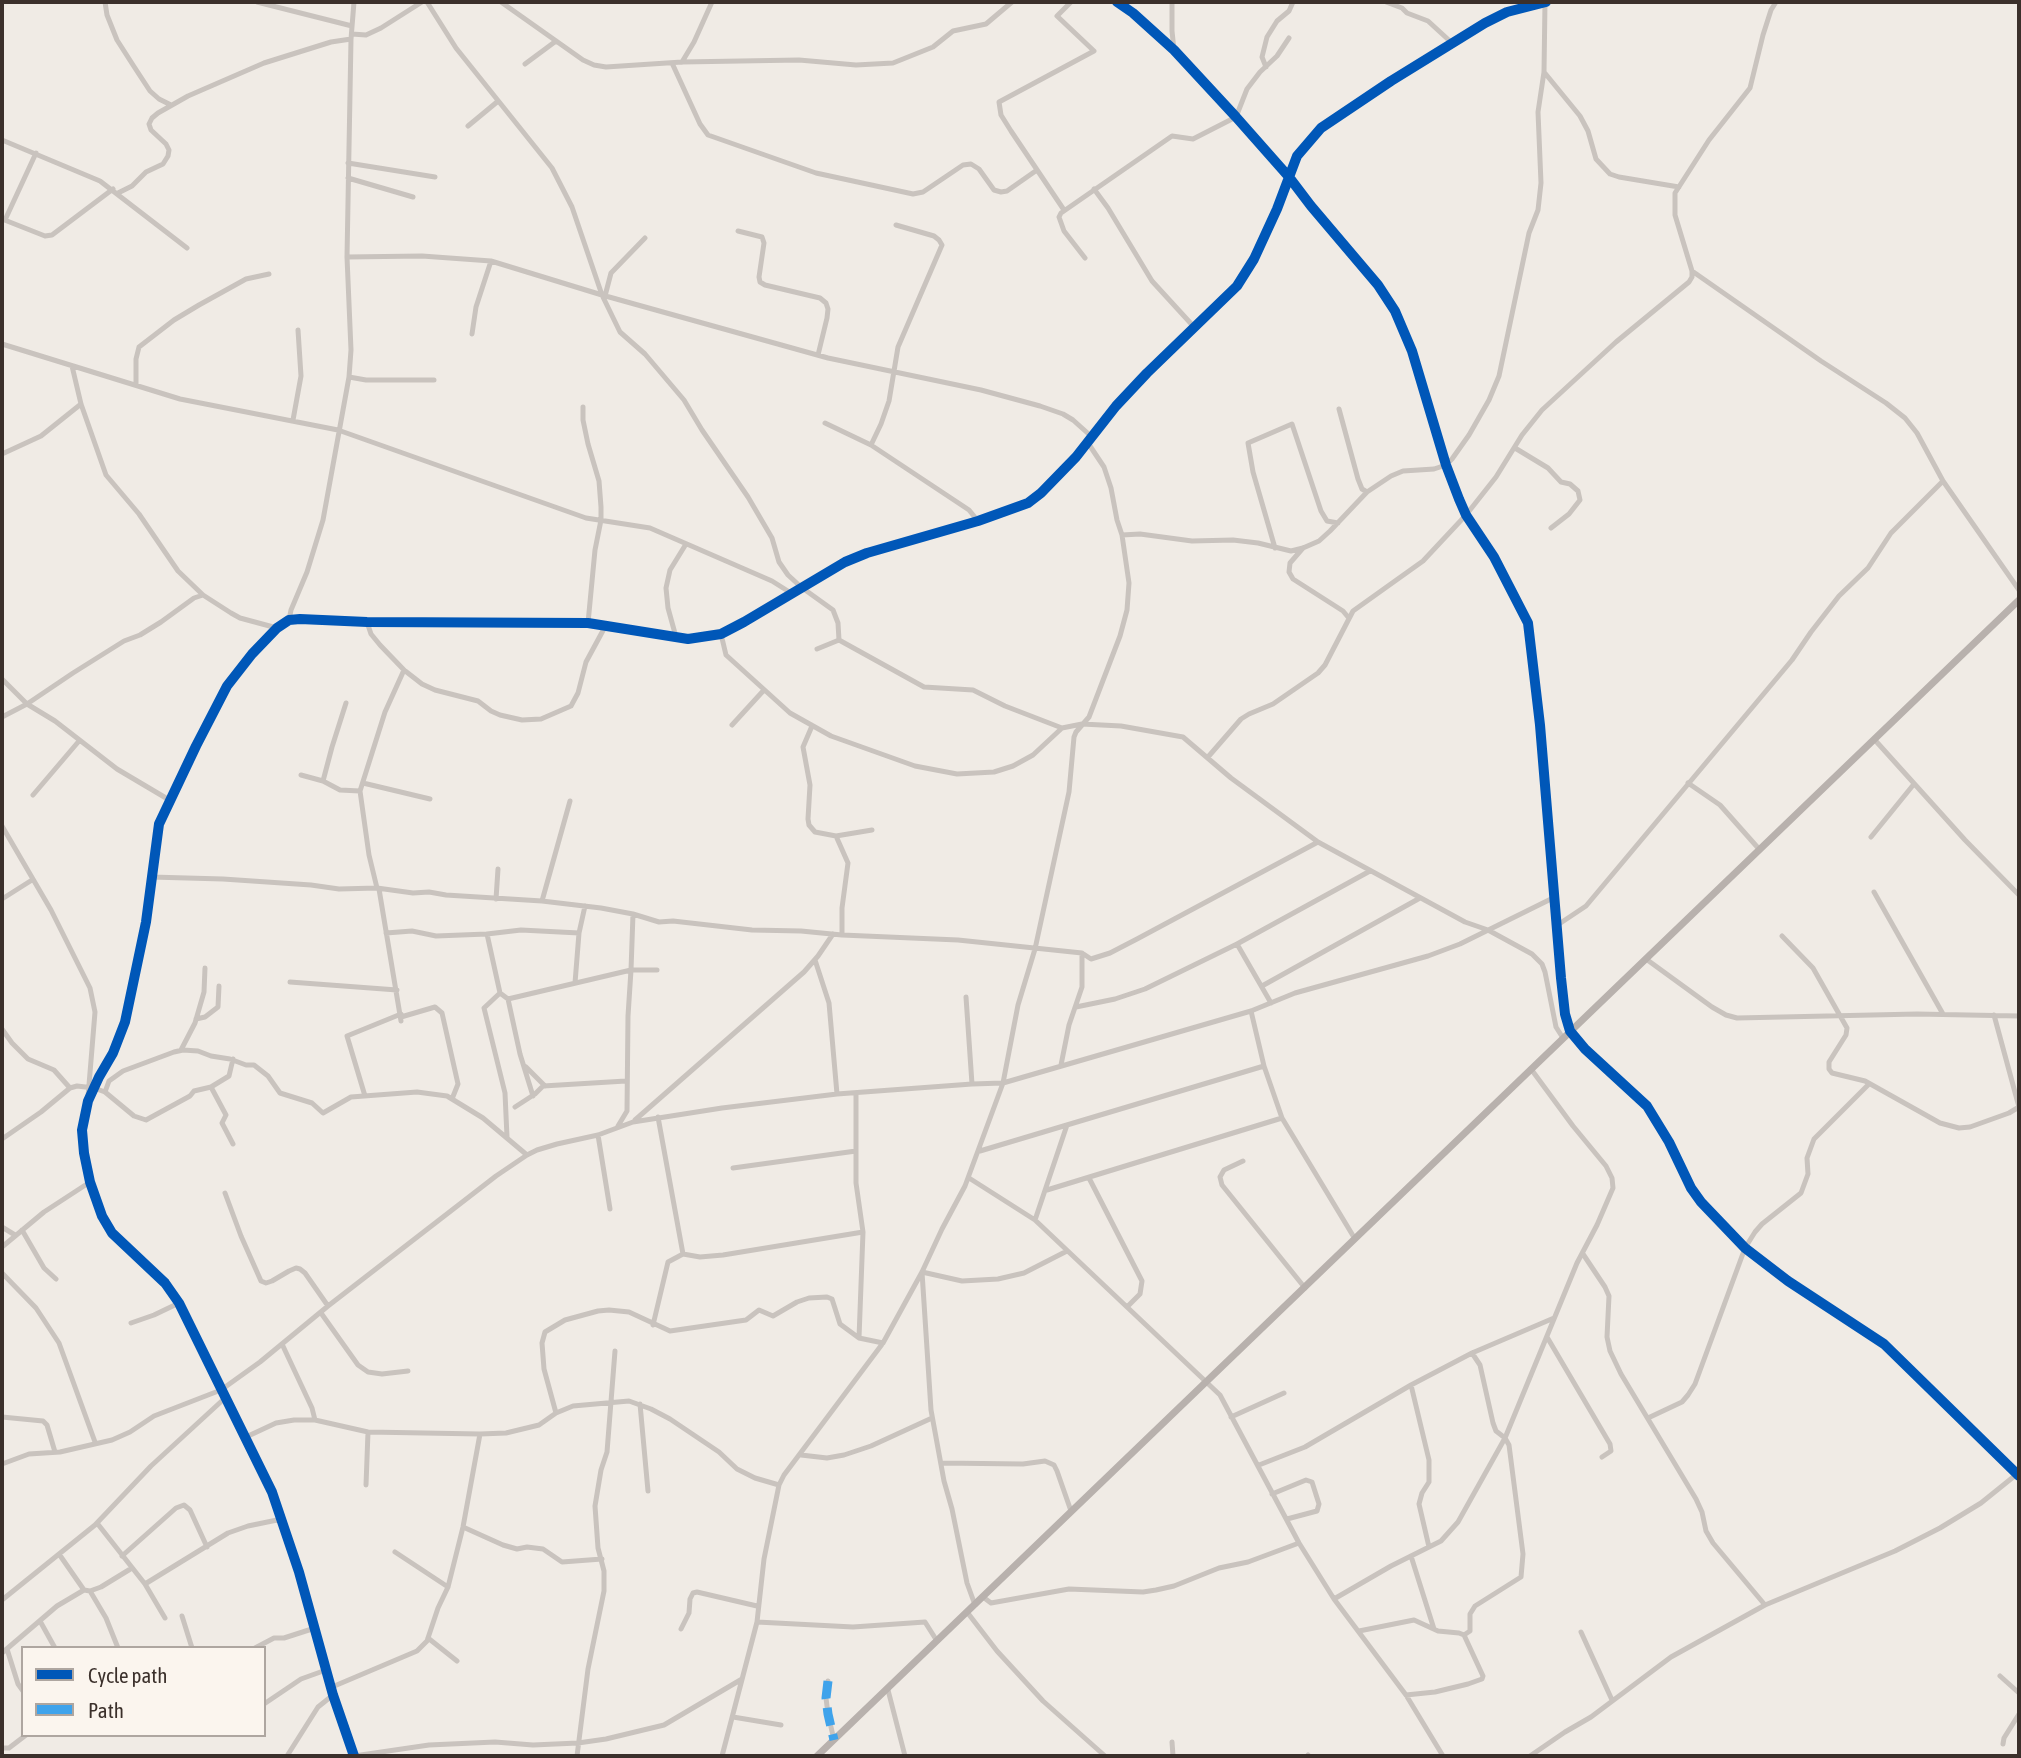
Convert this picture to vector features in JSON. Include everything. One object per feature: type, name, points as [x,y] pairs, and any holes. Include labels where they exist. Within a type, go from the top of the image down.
[{"type":"main road","points":[[817,1756],[2019,600]]},
{"type":"street","points":[[104,2],[117,40],[133,65],[150,91],[171,105]]},
{"type":"street","points":[[257,2],[352,26]]},
{"type":"street","points":[[289,620],[323,520],[352,350],[347,257],[354,2]]},
{"type":"street","points":[[36,153],[3,219],[45,236],[52,235],[115,191],[132,186],[146,172],[163,164],[169,156],[169,150],[149,124],[152,118],[171,105],[264,62],[352,36],[366,35],[422,2]]},
{"type":"street","points":[[427,2],[456,48],[552,169],[572,207],[620,332],[645,354],[684,400],[748,497],[772,538],[779,562],[788,575],[833,610],[838,623],[839,640]]},
{"type":"street","points":[[501,2],[583,60],[607,67],[682,62],[799,60],[856,65],[893,63],[933,47],[953,31],[986,24],[1012,2]]},
{"type":"street","points":[[682,62],[712,2]]},
{"type":"street","points":[[1063,210],[1010,131],[1001,115],[999,102],[1094,51],[1058,16],[1071,2]]},
{"type":"street","points":[[1117,2],[1174,50],[1236,117],[1378,285],[1395,311],[1412,351],[1446,465],[1466,515],[1493,557],[1528,623],[1540,725],[1553,898],[1565,1014],[1570,1031],[1585,1049],[1647,1106],[1669,1142],[1691,1188],[1745,1248],[1788,1281],[1884,1344],[2018,1475],[1940,1528],[1884,1555],[1765,1605],[1671,1657],[1591,1717],[1530,1756]]},
{"type":"street","points":[[1172,2],[1171,31],[1174,50]]},
{"type":"street","points":[[1266,66],[1262,57],[1267,37],[1277,21],[1289,11],[1293,2]]},
{"type":"street","points":[[1386,2],[1428,21],[1452,43]]},
{"type":"street","points":[[91,1088],[113,1053],[125,1022],[146,922],[159,824],[227,686],[277,628],[289,620],[300,619],[588,623],[688,639],[721,634],[845,562],[1028,503],[1041,493],[1090,440],[1116,406],[1147,373],[1237,286],[1254,259],[1297,156],[1321,128],[1452,43],[1507,12],[1545,2],[1545,72],[1538,112],[1541,184],[1538,210],[1529,233],[1499,376],[1469,435],[1446,465],[1426,470],[1403,471],[1391,476],[1367,492],[1319,541],[1291,551],[1233,540],[1192,541],[1140,534],[1122,535]]},
{"type":"street","points":[[1208,757],[1241,719],[1273,704],[1318,673],[1325,665],[1348,617],[1363,602],[1423,561],[1466,515],[1496,477],[1531,422],[1542,410],[1616,342],[1689,282],[1692,271],[1675,215],[1675,193],[1709,140],[1750,88],[1763,35],[1776,2]]},
{"type":"street","points":[[1085,258],[1064,231],[1059,217],[1063,210],[1172,136],[1193,139],[1236,117],[1247,89],[1277,56],[1289,38]]},
{"type":"street","points":[[525,64],[555,41]]},
{"type":"street","points":[[673,63],[700,124],[708,135],[816,173],[913,194],[923,192],[963,165],[971,164],[979,169],[995,190],[1001,192],[1007,191],[1037,170]]},
{"type":"street","points":[[1545,72],[1580,116],[1588,131],[1596,159],[1610,174],[1679,187]]},
{"type":"street","points":[[468,126],[497,102]]},
{"type":"street","points":[[2,140],[85,174],[115,191],[187,248]]},
{"type":"street","points":[[348,163],[435,177]]},
{"type":"street","points":[[348,178],[413,197]]},
{"type":"street","points":[[1094,189],[1152,281],[1195,328]]},
{"type":"street","points":[[871,445],[889,401],[898,347],[942,245],[934,236],[896,225]]},
{"type":"street","points":[[738,231],[762,237],[764,243],[758,277],[760,282],[820,298],[826,303],[827,318],[818,355]]},
{"type":"street","points":[[604,295],[611,273],[645,238]]},
{"type":"street","points":[[347,257],[422,256],[491,261],[818,355],[1040,405],[1073,420],[1090,440],[1111,488],[1129,583],[1126,611],[1120,636],[1089,717],[1074,737],[1069,792],[1035,949],[1018,1005],[1003,1083],[969,1178],[883,1342],[779,1485],[757,1606],[757,1622],[722,1756]]},
{"type":"street","points":[[472,334],[476,307],[491,261]]},
{"type":"street","points":[[1692,271],[1905,418],[1917,433],[1943,481],[2019,590]]},
{"type":"street","points":[[136,386],[139,347],[199,305],[246,279],[269,274]]},
{"type":"street","points":[[293,420],[301,376],[298,330]]},
{"type":"street","points":[[2,344],[180,399],[338,430],[586,518],[650,528],[772,581],[791,593]]},
{"type":"street","points":[[72,366],[81,404],[106,475],[139,514],[178,571],[203,596],[240,618],[277,628]]},
{"type":"street","points":[[349,377],[366,380],[434,380]]},
{"type":"street","points":[[2,454],[41,436],[81,404]]},
{"type":"street","points":[[583,407],[588,444],[599,481],[601,520],[595,550],[588,623]]},
{"type":"street","points":[[1339,409],[1358,479],[1362,489],[1367,492]]},
{"type":"street","points":[[825,424],[871,445],[969,510],[978,521]]},
{"type":"street","points":[[1275,548],[1248,443],[1292,424],[1321,511],[1327,521],[1338,523]]},
{"type":"street","points":[[1515,448],[1548,468],[1560,482],[1570,484],[1578,491],[1580,500],[1570,514],[1551,528]]},
{"type":"street","points":[[1556,926],[1586,906],[1792,660],[1839,596],[1868,568],[1891,533],[1943,481]]},
{"type":"street","points":[[676,637],[666,589],[670,570],[686,544]]},
{"type":"street","points":[[1303,548],[1290,563],[1289,572],[1293,579],[1348,617]]},
{"type":"street","points":[[2,717],[27,704],[124,641],[162,622],[194,598],[203,596]]},
{"type":"street","points":[[367,622],[371,634],[404,670],[435,691],[473,699],[500,715],[522,720],[541,719],[571,706],[578,693],[586,662],[606,625]]},
{"type":"street","points":[[721,634],[726,655],[790,713],[831,736],[898,761],[946,773],[986,774],[1013,766],[1038,752],[1062,728]]},
{"type":"street","points":[[817,649],[839,640]]},
{"type":"street","points":[[839,640],[924,687],[973,690],[1004,706],[1062,728],[1082,724],[1121,726],[1183,737],[1231,778],[1318,842],[1465,922],[1488,930],[1532,954],[1542,964],[1556,1027],[1563,1038]]},
{"type":"street","points":[[401,1017],[378,889],[369,855],[360,792],[385,712],[404,670]]},
{"type":"street","points":[[2,679],[27,704],[55,720],[117,769],[171,801]]},
{"type":"street","points":[[732,725],[764,690]]},
{"type":"street","points":[[323,781],[346,703]]},
{"type":"street","points":[[812,726],[803,747],[810,785],[809,825],[815,832],[836,836],[872,830]]},
{"type":"street","points":[[1874,738],[1965,841],[2018,891]]},
{"type":"street","points":[[33,795],[79,741]]},
{"type":"street","points":[[302,775],[323,781],[340,790],[360,792]]},
{"type":"street","points":[[363,783],[430,799]]},
{"type":"street","points":[[1688,783],[1720,805],[1759,849]]},
{"type":"street","points":[[1871,837],[1914,784]]},
{"type":"street","points":[[542,901],[570,802]]},
{"type":"street","points":[[2,826],[70,943],[90,988],[94,1012],[91,1088],[82,1130],[90,1182],[102,1216],[112,1233],[165,1283],[179,1303],[272,1492],[354,1756],[429,1745],[495,1742],[523,1745],[606,1739],[664,1725],[742,1679]]},
{"type":"street","points":[[836,836],[848,863],[841,918],[842,935]]},
{"type":"street","points":[[151,877],[223,879],[542,901],[633,914],[659,922],[695,923],[742,930],[958,940],[1082,953],[1091,959],[1110,953],[1318,842]]},
{"type":"street","points":[[496,899],[499,869]]},
{"type":"street","points":[[1076,1007],[1115,999],[1144,989],[1237,944],[1371,871]]},
{"type":"street","points":[[2,899],[32,880]]},
{"type":"street","points":[[1874,892],[1942,1014]]},
{"type":"street","points":[[1262,986],[1420,898]]},
{"type":"street","points":[[2,1464],[29,1454],[55,1452],[112,1440],[154,1416],[221,1390],[496,1176],[527,1155],[557,1144],[658,1117],[837,1094],[1003,1083],[1251,1011],[1295,993],[1428,956],[1460,944],[1553,898]]},
{"type":"street","points":[[575,983],[579,933],[585,906]]},
{"type":"street","points":[[618,1126],[626,1111],[633,914]]},
{"type":"street","points":[[386,933],[412,931],[436,936],[521,930],[579,933]]},
{"type":"street","points":[[487,934],[500,993],[508,999],[533,1096]]},
{"type":"street","points":[[633,1122],[791,983],[815,960],[833,934]]},
{"type":"street","points":[[1782,936],[1813,968],[1847,1028],[1846,1035],[1829,1062],[1832,1073],[1865,1081],[1940,1123],[1959,1128],[1970,1127],[2019,1107],[1994,1015]]},
{"type":"street","points":[[1237,944],[1271,1003]]},
{"type":"street","points":[[1062,1065],[1069,1025],[1082,987],[1082,953]]},
{"type":"street","points":[[1646,959],[1712,1007],[1737,1018],[1942,1014],[2019,1016]]},
{"type":"street","points":[[815,960],[829,1003],[837,1094]]},
{"type":"street","points":[[181,1050],[196,1019],[204,992],[205,968]]},
{"type":"street","points":[[508,999],[631,970],[657,970]]},
{"type":"street","points":[[290,982],[397,990]]},
{"type":"street","points":[[196,1019],[205,1017],[218,1007],[219,986]]},
{"type":"street","points":[[500,993],[484,1008],[505,1093],[507,1137]]},
{"type":"street","points":[[966,997],[972,1084]]},
{"type":"street","points":[[365,1096],[347,1036],[435,1007],[442,1013],[458,1084],[452,1099]]},
{"type":"street","points":[[1251,1011],[1264,1066],[1282,1118],[1355,1239]]},
{"type":"street","points":[[2,1029],[28,1059],[54,1070],[70,1088]]},
{"type":"street","points":[[105,1092],[108,1081],[123,1071],[181,1050],[198,1051],[254,1065],[268,1076],[280,1093],[312,1103],[323,1112],[351,1097],[435,1093],[452,1099],[483,1118],[527,1155]]},
{"type":"street","points":[[3,1135],[41,1112],[70,1088],[77,1086],[105,1092],[134,1116],[146,1120],[190,1096],[194,1091],[211,1087],[229,1076],[233,1059]]},
{"type":"street","points":[[524,1065],[545,1086]]},
{"type":"street","points":[[980,1151],[1264,1066]]},
{"type":"street","points":[[1334,1599],[1441,1541],[1458,1522],[1505,1438],[1577,1263],[1613,1188],[1606,1166],[1531,1069]]},
{"type":"street","points":[[515,1107],[545,1086],[626,1081]]},
{"type":"street","points":[[1648,1418],[1682,1402],[1688,1395],[1695,1384],[1745,1248],[1762,1224],[1801,1193],[1808,1174],[1807,1157],[1814,1139],[1869,1084]]},
{"type":"street","points":[[211,1087],[226,1115],[222,1123],[233,1144]]},
{"type":"street","points":[[856,1094],[856,1184],[863,1232],[859,1338]]},
{"type":"street","points":[[658,1117],[683,1254]]},
{"type":"street","points":[[1047,1189],[1282,1118]]},
{"type":"street","points":[[1035,1220],[1068,1125]]},
{"type":"street","points":[[598,1135],[610,1209]]},
{"type":"street","points":[[733,1168],[856,1151]]},
{"type":"street","points":[[1243,1161],[1224,1170],[1220,1177],[1222,1185],[1305,1288]]},
{"type":"street","points":[[969,1178],[1035,1220],[1220,1395],[1299,1543],[1334,1599],[1406,1695],[1443,1756]]},
{"type":"street","points":[[1089,1178],[1142,1281],[1140,1294],[1126,1307]]},
{"type":"street","points":[[2,1247],[68,1195],[90,1182]]},
{"type":"street","points":[[225,1192],[261,1281],[266,1283],[296,1268],[300,1269],[328,1306]]},
{"type":"street","points":[[2,1227],[15,1236]]},
{"type":"street","points":[[22,1230],[44,1268],[55,1279]]},
{"type":"street","points":[[653,1325],[667,1262],[683,1254],[700,1257],[723,1255],[863,1232]]},
{"type":"street","points":[[922,1272],[962,1281],[998,1279],[1024,1273],[1067,1251]]},
{"type":"street","points":[[1583,1254],[1609,1296],[1607,1337],[1610,1351],[1621,1374],[1696,1499],[1706,1531],[1713,1543],[1765,1605]]},
{"type":"street","points":[[922,1272],[932,1418],[967,1583],[975,1605]]},
{"type":"street","points":[[2,1273],[36,1308],[58,1343],[95,1442]]},
{"type":"street","points":[[556,1413],[544,1369],[542,1343],[545,1332],[565,1320],[609,1310],[629,1312],[670,1331],[746,1320],[759,1310],[773,1316],[797,1302],[827,1297],[832,1298],[840,1324],[859,1338],[883,1342]]},
{"type":"street","points":[[131,1323],[179,1303]]},
{"type":"street","points":[[321,1313],[358,1365],[368,1372],[382,1374],[408,1371]]},
{"type":"street","points":[[1259,1465],[1305,1447],[1472,1353],[1554,1318]]},
{"type":"street","points":[[1547,1337],[1610,1444],[1611,1451],[1602,1457]]},
{"type":"street","points":[[282,1344],[315,1420]]},
{"type":"street","points":[[577,1756],[588,1669],[604,1591],[604,1571],[598,1548],[595,1506],[607,1451],[615,1351]]},
{"type":"street","points":[[1464,1635],[1470,1631],[1470,1614],[1475,1606],[1521,1577],[1522,1554],[1510,1446],[1496,1431],[1480,1365],[1472,1353]]},
{"type":"street","points":[[1411,1385],[1429,1460],[1429,1482],[1419,1504],[1429,1547]]},
{"type":"street","points":[[1231,1417],[1284,1394]]},
{"type":"street","points":[[2,1600],[97,1523],[151,1466],[225,1398]]},
{"type":"street","points":[[246,1437],[276,1423],[294,1420],[315,1420],[368,1432],[480,1434],[524,1430],[573,1406],[629,1401],[670,1419],[719,1452],[737,1469],[779,1485]]},
{"type":"street","points":[[640,1404],[648,1491]]},
{"type":"street","points":[[2,1417],[43,1421],[47,1425],[55,1452]]},
{"type":"street","points":[[801,1455],[827,1458],[844,1455],[871,1446],[932,1418]]},
{"type":"street","points":[[366,1485],[368,1432]]},
{"type":"street","points":[[332,1687],[418,1651],[428,1638],[448,1587],[463,1527],[480,1434]]},
{"type":"street","points":[[942,1463],[1023,1464],[1045,1461],[1054,1465],[1071,1511]]},
{"type":"street","points":[[1272,1494],[1306,1480],[1312,1482],[1319,1504],[1317,1511],[1287,1519]]},
{"type":"street","points":[[122,1556],[176,1508],[184,1505],[190,1510],[207,1547]]},
{"type":"street","points":[[145,1584],[228,1534],[248,1526],[282,1519]]},
{"type":"street","points":[[97,1523],[145,1584],[164,1618]]},
{"type":"street","points":[[463,1527],[510,1547],[543,1549],[562,1562],[602,1559]]},
{"type":"street","points":[[983,1597],[991,1603],[1069,1589],[1143,1592],[1156,1590],[1248,1562],[1299,1543]]},
{"type":"street","points":[[395,1552],[448,1587]]},
{"type":"street","points":[[59,1554],[106,1618],[117,1646]]},
{"type":"street","points":[[1411,1556],[1434,1629]]},
{"type":"street","points":[[21,1688],[4,1651],[57,1606],[87,1590],[101,1587],[132,1567]]},
{"type":"street","points":[[681,1629],[689,1613],[693,1593],[757,1606]]},
{"type":"street","points":[[967,1612],[997,1651],[1043,1701],[1105,1756]]},
{"type":"street","points":[[182,1616],[191,1646]]},
{"type":"street","points":[[1359,1631],[1415,1620],[1434,1629],[1464,1635],[1482,1679],[1435,1692],[1406,1695]]},
{"type":"street","points":[[40,1621],[54,1646]]},
{"type":"street","points":[[757,1622],[853,1628],[925,1622],[937,1641]]},
{"type":"street","points":[[259,1646],[274,1638],[284,1638],[315,1628]]},
{"type":"street","points":[[1581,1632],[1612,1700]]},
{"type":"street","points":[[428,1638],[457,1661]]},
{"type":"street","points":[[266,1703],[301,1679],[326,1670]]},
{"type":"street","points":[[2000,1676],[2019,1693]]},
{"type":"street","points":[[828,1681],[826,1698],[834,1740]]},
{"type":"street","points":[[888,1690],[905,1756]]},
{"type":"street","points":[[287,1756],[318,1707],[333,1695]]},
{"type":"street","points":[[2003,1744],[2019,1714]]},
{"type":"street","points":[[733,1717],[782,1725]]},
{"type":"street","points":[[2,1748],[9,1748],[23,1737]]},
{"type":"street","points":[[1172,1741],[1173,1756]]},
{"type":"marked path","points":[[828,1681],[826,1698],[834,1740]]},
{"type":"cycle path","points":[[1117,2],[1174,50],[1236,117],[1378,285],[1395,311],[1412,351],[1459,499],[1466,515],[1494,557],[1528,623],[1540,725],[1561,978],[1570,1031],[1585,1049],[1647,1106],[1669,1142],[1691,1188],[1745,1248],[1788,1281],[1884,1344],[2019,1476]]},
{"type":"cycle path","points":[[354,1756],[272,1492],[179,1303],[165,1283],[112,1233],[102,1216],[90,1182],[84,1153],[82,1130],[88,1101],[113,1053],[125,1022],[146,922],[159,824],[227,686],[252,654],[277,628],[289,620],[588,623],[688,639],[721,634],[845,562],[1028,503],[1076,457],[1116,406],[1147,373],[1237,286],[1254,259],[1297,156],[1321,128],[1485,23],[1507,12],[1546,2]]}]
